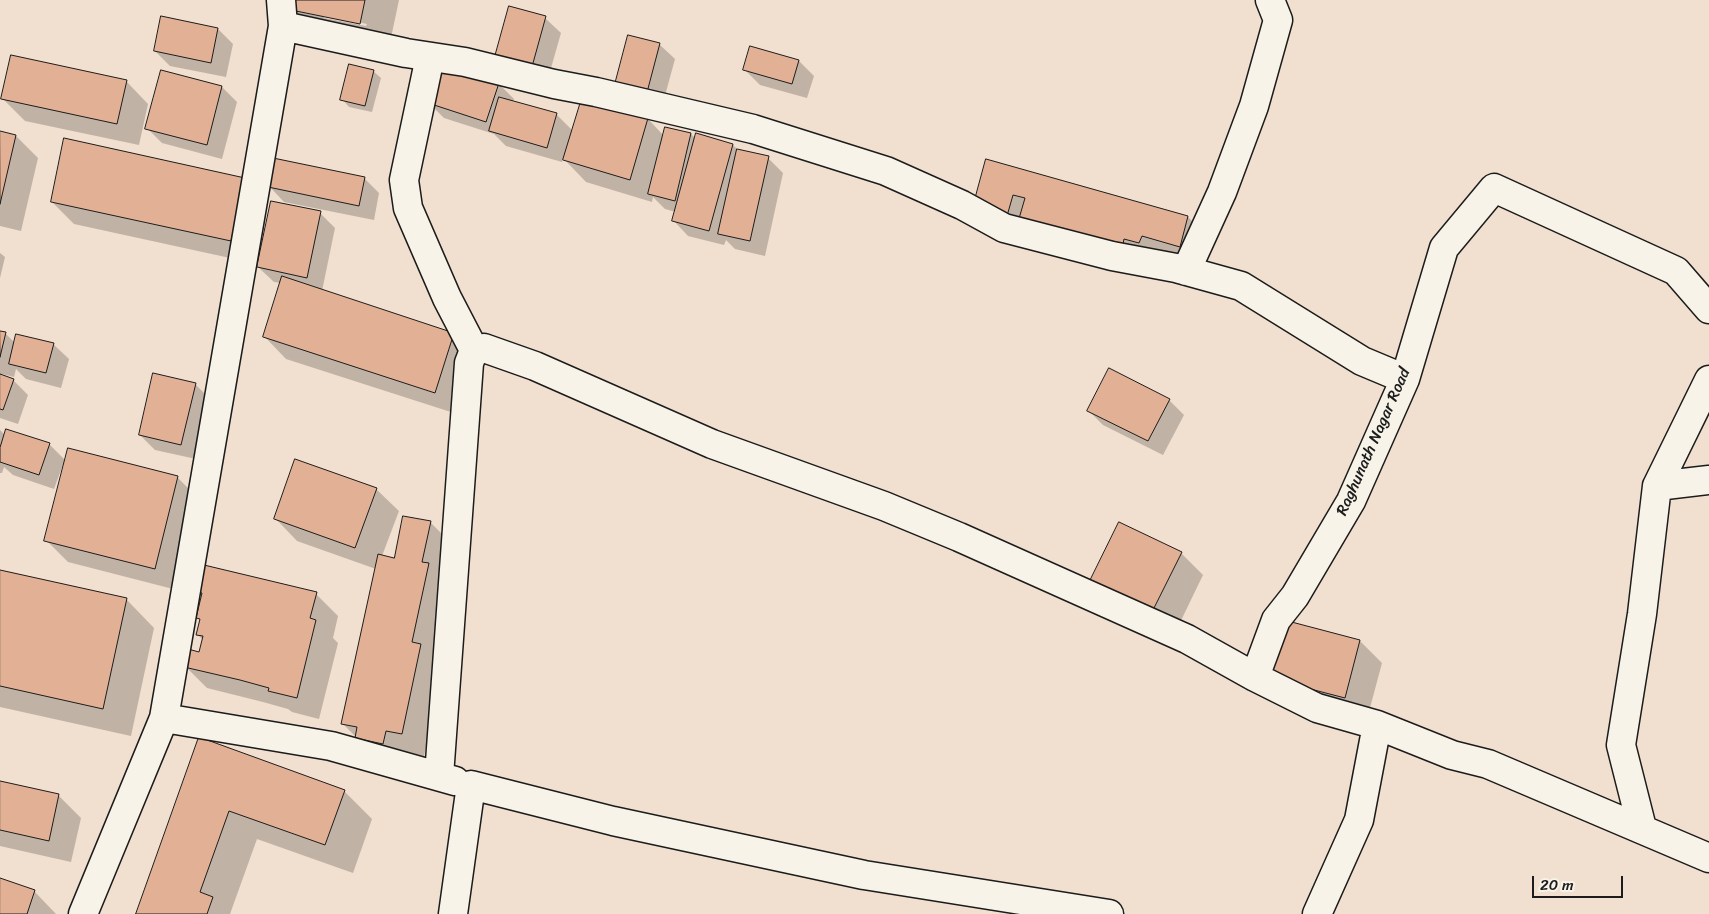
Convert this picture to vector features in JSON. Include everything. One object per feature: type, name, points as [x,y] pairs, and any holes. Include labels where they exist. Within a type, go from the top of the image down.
[{"type":"street","points":[[1186,271],[1222,192],[1254,106],[1278,20],[1270,0]]},
{"type":"street","points":[[83,914],[164,718],[282,13],[350,42],[466,62],[753,129],[886,171],[962,205],[1004,228],[1112,256],[1186,271],[1241,286],[1362,361],[1405,379]]},
{"type":"street","points":[[430,57],[408,156],[404,186],[408,208],[447,298],[474,350]]},
{"type":"street","name":"Raghunath Nagar Road","points":[[1255,678],[1276,620],[1295,596],[1351,500],[1405,379],[1444,248],[1494,188],[1676,271],[1709,309]]},
{"type":"street","points":[[474,350],[484,348],[534,366],[712,444],[884,506],[959,536],[1187,639],[1255,678],[1317,708],[1377,725],[1452,755],[1488,764],[1709,858]]},
{"type":"street","points":[[439,776],[468,363],[474,350]]},
{"type":"street","points":[[1642,828],[1621,745],[1642,614],[1657,486],[1709,380]]},
{"type":"street","points":[[1657,486],[1709,480]]},
{"type":"street","points":[[164,718],[331,746],[470,785],[613,821],[864,875],[1109,914]]},
{"type":"street","points":[[1317,914],[1359,820],[1377,725]]},
{"type":"street","points":[[453,914],[470,785]]},
{"type":"building","points":[[293,0],[365,0],[360,24],[291,10]]},
{"type":"building","points":[[509,6],[546,16],[530,74],[493,64]]},
{"type":"building","points":[[161,16],[218,28],[211,63],[154,51]]},
{"type":"building","points":[[628,35],[660,43],[645,100],[613,92]]},
{"type":"building","points":[[750,46],[799,60],[792,84],[743,70]]},
{"type":"building","points":[[11,55],[127,80],[117,124],[1,99]]},
{"type":"building","points":[[349,64],[374,70],[365,106],[340,100]]},
{"type":"building","points":[[440,64],[499,83],[486,122],[428,103]]},
{"type":"building","points":[[161,70],[222,86],[207,145],[145,129]]},
{"type":"building","points":[[499,97],[557,113],[547,148],[489,131]]},
{"type":"building","points":[[582,98],[648,118],[630,180],[563,160]]},
{"type":"building","points":[[665,127],[691,133],[675,201],[648,194]]},
{"type":"building","points":[[0,131],[16,135],[0,204]]},
{"type":"building","points":[[696,133],[733,144],[709,231],[672,221]]},
{"type":"building","points":[[64,138],[245,178],[231,241],[51,202]]},
{"type":"building","points":[[737,149],[769,156],[750,241],[718,234]]},
{"type":"building","points":[[273,158],[365,177],[359,206],[268,187]]},
{"type":"building","points":[[986,159],[1188,216],[1180,247],[1142,236],[1139,243],[1124,239],[1123,244],[1112,241],[1110,246],[1018,222],[1025,198],[1013,195],[1007,216],[973,207]]},
{"type":"building","points":[[271,201],[321,211],[307,278],[257,267]]},
{"type":"building","points":[[282,276],[454,333],[435,393],[263,337]]},
{"type":"building","points":[[0,331],[6,332],[0,357]]},
{"type":"building","points":[[16,334],[54,343],[46,373],[9,364]]},
{"type":"building","points":[[1109,368],[1170,399],[1148,441],[1087,411]]},
{"type":"building","points":[[153,373],[196,383],[181,445],[139,435]]},
{"type":"building","points":[[0,374],[14,379],[3,410],[0,409]]},
{"type":"building","points":[[6,429],[50,443],[39,475],[0,462],[0,448]]},
{"type":"building","points":[[68,448],[178,476],[155,569],[44,541]]},
{"type":"building","points":[[295,459],[377,488],[355,548],[274,519]]},
{"type":"building","points":[[403,516],[431,521],[422,562],[429,563],[412,642],[421,644],[402,734],[386,731],[383,744],[355,738],[357,727],[341,724],[378,554],[394,558]]},
{"type":"building","points":[[1119,522],[1182,552],[1150,616],[1088,585]]},
{"type":"building","points":[[204,565],[317,592],[310,618],[316,620],[297,698],[268,691],[269,688],[240,680],[184,667],[188,649],[199,652],[203,636],[196,635],[200,619],[196,618],[202,593],[197,592]]},
{"type":"building","points":[[0,570],[127,598],[103,709],[0,686]]},
{"type":"building","points":[[1284,620],[1360,640],[1345,698],[1268,678]]},
{"type":"building","points":[[199,737],[345,790],[325,845],[229,811],[200,892],[213,897],[207,914],[136,914]]},
{"type":"building","points":[[0,781],[59,794],[49,841],[0,830]]},
{"type":"building","points":[[0,878],[35,890],[27,914],[0,914]]}]
